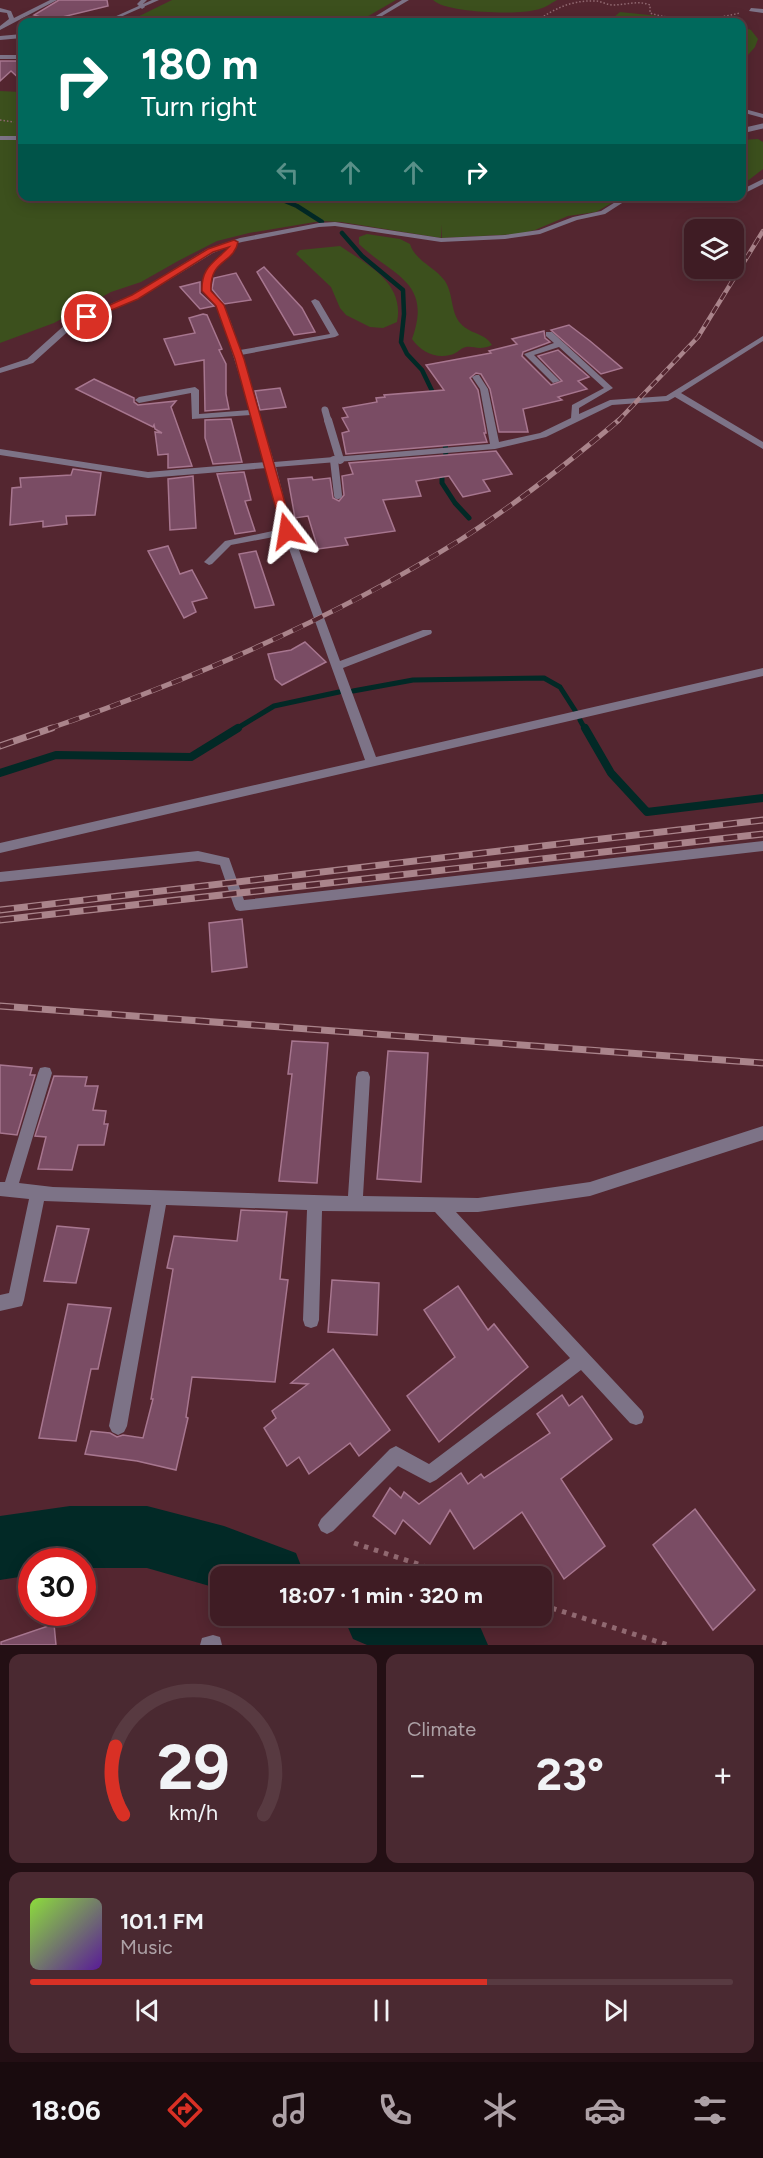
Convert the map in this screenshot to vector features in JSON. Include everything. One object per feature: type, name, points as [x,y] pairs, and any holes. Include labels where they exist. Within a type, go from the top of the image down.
[{"type":"street","points":[[19,18],[54,0]]},
{"type":"street","points":[[141,7],[140,4],[144,0]]},
{"type":"street","points":[[115,18],[156,0]]},
{"type":"street","points":[[376,18],[406,0]]},
{"type":"street","points":[[1,7],[9,12],[12,19],[2,27]]},
{"type":"street","points":[[751,10],[763,11]]},
{"type":"street","points":[[2,27],[18,19]]},
{"type":"street","points":[[0,38],[18,36]]},
{"type":"street","points":[[0,57],[18,57]]},
{"type":"street","points":[[746,111],[763,116]]},
{"type":"street","points":[[0,138],[18,138]]},
{"type":"street","points":[[746,190],[763,181]]},
{"type":"street","points":[[0,371],[30,361],[71,324],[135,297],[210,250],[234,242],[295,229],[335,224],[441,240],[516,236],[540,232],[575,218],[603,213],[622,201]]},
{"type":"street","points":[[234,242],[233,248],[209,271],[206,291],[220,305],[224,313],[271,465],[287,531],[372,763]]},
{"type":"street","points":[[237,353],[335,335],[315,301]]},
{"type":"street","points":[[549,334],[609,388],[575,407],[575,419]]},
{"type":"street","points":[[0,452],[148,475],[495,446],[543,435],[610,403],[657,400],[676,394],[763,338]]},
{"type":"street","points":[[556,381],[528,354],[560,344]]},
{"type":"street","points":[[476,378],[484,389],[495,446]]},
{"type":"street","points":[[139,400],[195,390],[195,417],[254,412]]},
{"type":"street","points":[[676,394],[762,444]]},
{"type":"street","points":[[209,562],[228,543],[287,531]]},
{"type":"street","points":[[337,666],[427,632]]},
{"type":"street","points":[[0,848],[763,672]]},
{"type":"street","points":[[0,877],[198,856],[225,861],[240,906],[763,846]]},
{"type":"street","points":[[45,1073],[5,1189],[38,1193],[315,1203],[478,1205],[590,1189],[763,1133]]},
{"type":"street","points":[[355,1204],[363,1077]]},
{"type":"street","points":[[0,1303],[16,1300],[38,1193]]},
{"type":"street","points":[[118,1426],[160,1197]]},
{"type":"street","points":[[311,1320],[315,1203]]},
{"type":"street","points":[[439,1205],[636,1417]]},
{"type":"street","points":[[327,1525],[396,1455],[430,1474],[583,1359]]},
{"type":"lane","points":[[746,130],[763,126]]},
{"type":"lane","points":[[325,410],[337,460],[338,495]]},
{"type":"path","points":[[541,18],[555,8],[584,2],[611,5],[642,2],[650,5],[650,13],[660,16],[720,17],[751,10]]},
{"type":"path","points":[[0,120],[18,122]]},
{"type":"path","points":[[354,1543],[424,1566]]},
{"type":"path","points":[[552,1608],[668,1645]]},
{"type":"green space","points":[[172,0],[396,0],[365,18],[135,18]]},
{"type":"green space","points":[[433,0],[557,0],[526,12],[498,12],[452,8]]},
{"type":"green space","points":[[620,12],[678,18],[613,18]]},
{"type":"green space","points":[[746,28],[751,30],[758,39],[755,47],[746,57]]},
{"type":"green space","points":[[0,91],[18,92],[18,201],[615,201],[596,212],[568,216],[519,234],[442,238],[442,225],[441,238],[341,222],[321,221],[249,233],[217,241],[141,282],[111,292],[54,323],[0,343]]},
{"type":"green space","points":[[758,139],[763,142],[763,169],[746,182],[746,140]]},
{"type":"green space","points":[[367,234],[400,239],[410,244],[416,255],[445,281],[455,314],[461,324],[485,338],[492,345],[483,348],[466,347],[454,354],[444,356],[433,355],[419,347],[412,339],[417,320],[417,304],[413,292],[396,273],[359,244],[359,237]]},
{"type":"green space","points":[[340,246],[382,276],[390,286],[398,308],[397,322],[383,328],[370,327],[346,315],[340,308],[331,287],[296,254],[300,250]]},
{"type":"building","points":[[59,0],[107,0],[108,6],[58,18],[44,18],[34,15]]},
{"type":"building","points":[[0,61],[18,61],[18,77],[11,71],[0,81]]},
{"type":"building","points":[[264,267],[302,308],[315,332],[294,335],[257,272]]},
{"type":"building","points":[[236,273],[251,300],[224,304],[212,289],[214,278]]},
{"type":"building","points":[[200,282],[200,293],[214,306],[200,309],[180,287]]},
{"type":"building","points":[[207,315],[222,349],[219,350],[226,364],[226,394],[229,409],[205,411],[204,360],[175,365],[164,339],[195,333],[189,318]]},
{"type":"building","points":[[569,325],[622,368],[601,374],[551,330]]},
{"type":"building","points":[[544,331],[545,338],[550,342],[523,352],[522,356],[551,385],[562,381],[538,356],[558,350],[589,377],[578,381],[587,389],[558,397],[562,400],[523,409],[528,432],[499,432],[490,389],[481,374],[476,373],[470,378],[478,390],[487,442],[346,454],[342,433],[349,431],[342,418],[348,417],[343,408],[377,402],[376,398],[385,397],[384,395],[444,390],[426,365],[491,353],[489,351],[517,344],[512,339]]},
{"type":"building","points":[[94,379],[134,398],[134,402],[138,405],[176,401],[171,407],[192,466],[168,468],[168,454],[158,455],[155,432],[162,433],[155,429],[154,425],[153,427],[76,389]]},
{"type":"building","points":[[280,388],[286,407],[260,410],[255,391]]},
{"type":"building","points":[[231,419],[242,462],[213,464],[205,438],[205,420]]},
{"type":"building","points":[[496,451],[512,474],[483,480],[490,491],[463,497],[449,476],[416,481],[421,496],[383,500],[395,531],[345,538],[348,545],[318,549],[308,516],[295,518],[288,479],[330,478],[333,498],[339,501],[344,495],[342,476],[353,474],[349,463]]},
{"type":"building","points":[[73,469],[101,473],[95,515],[66,516],[67,524],[43,527],[43,521],[10,525],[12,488],[21,487],[20,478],[71,475]]},
{"type":"building","points":[[244,472],[251,500],[245,501],[255,531],[235,534],[217,474]]},
{"type":"building","points":[[193,476],[196,528],[170,530],[168,479]]},
{"type":"building","points":[[168,546],[180,574],[192,570],[207,598],[192,602],[196,612],[184,618],[148,551]]},
{"type":"building","points":[[256,551],[274,605],[255,608],[239,554]]},
{"type":"building","points":[[305,642],[326,662],[282,685],[275,679],[268,654],[291,650]]},
{"type":"building","points":[[242,919],[247,967],[212,972],[209,923]]},
{"type":"building","points":[[292,1041],[328,1043],[317,1183],[279,1181],[292,1074],[288,1074]]},
{"type":"building","points":[[388,1051],[428,1053],[421,1182],[377,1179]]},
{"type":"building","points":[[0,1065],[32,1068],[30,1075],[35,1075],[17,1135],[0,1133]]},
{"type":"building","points":[[54,1076],[87,1077],[85,1086],[98,1086],[93,1110],[106,1111],[104,1124],[108,1124],[104,1145],[78,1145],[72,1170],[38,1169],[46,1137],[35,1136]]},
{"type":"building","points":[[241,1210],[287,1212],[280,1279],[288,1280],[275,1382],[192,1377],[186,1417],[188,1418],[176,1470],[137,1461],[85,1454],[91,1431],[110,1433],[117,1437],[123,1435],[143,1438],[153,1399],[151,1399],[173,1269],[167,1268],[174,1236],[237,1241]]},
{"type":"building","points":[[57,1226],[89,1229],[76,1283],[44,1281]]},
{"type":"building","points":[[332,1280],[379,1283],[377,1335],[328,1332]]},
{"type":"building","points":[[458,1286],[488,1330],[494,1324],[528,1367],[439,1442],[407,1396],[455,1357],[424,1310]]},
{"type":"building","points":[[68,1304],[111,1308],[98,1369],[91,1369],[76,1441],[39,1438]]},
{"type":"building","points":[[333,1349],[390,1430],[359,1456],[350,1443],[309,1474],[299,1457],[287,1466],[264,1428],[276,1418],[272,1411],[308,1384],[291,1383]]},
{"type":"building","points":[[562,1395],[569,1406],[582,1396],[612,1439],[561,1479],[605,1546],[564,1579],[522,1512],[474,1549],[450,1510],[430,1544],[403,1520],[395,1534],[373,1516],[390,1488],[401,1498],[404,1492],[419,1504],[461,1473],[468,1484],[481,1474],[484,1478],[550,1433],[537,1414]]},
{"type":"building","points":[[695,1509],[755,1590],[713,1630],[653,1545]]},
{"type":"building","points":[[54,1626],[56,1645],[1,1645],[1,1642]]},
{"type":"waterway","points":[[285,201],[322,222]]},
{"type":"waterway","points":[[342,233],[362,256],[403,290],[404,314],[401,342],[407,354],[422,370],[436,399]]},
{"type":"waterway","points":[[445,438],[446,460],[442,468],[442,483],[455,503],[469,518]]},
{"type":"waterway","points":[[353,691],[413,680],[544,678],[560,687],[576,712]]},
{"type":"waterway","points":[[236,729],[274,706],[339,692]]},
{"type":"waterway","points":[[580,720],[585,729]]},
{"type":"waterway","points":[[0,773],[56,755],[191,757],[238,728]]},
{"type":"waterway","points":[[585,728],[611,773],[647,812],[763,798]]},
{"type":"waterway","points":[[0,1548],[70,1537],[147,1537],[246,1566]]},
{"type":"waterway","points":[[403,1626],[455,1645]]},
{"type":"railway","points":[[619,420],[698,337],[763,231]]},
{"type":"railway","points":[[48,729],[207,669],[362,596],[481,526],[541,483],[619,420]]},
{"type":"railway","points":[[0,746],[52,728]]},
{"type":"railway","points":[[0,910],[763,820]]},
{"type":"railway","points":[[0,920],[763,834]]},
{"type":"railway","points":[[0,1006],[763,1063]]},
{"type":"route","points":[[87,317],[135,297],[210,250],[234,242],[233,248],[209,271],[206,291],[220,305],[224,313],[240,359],[251,404],[271,465],[287,531]]}]
